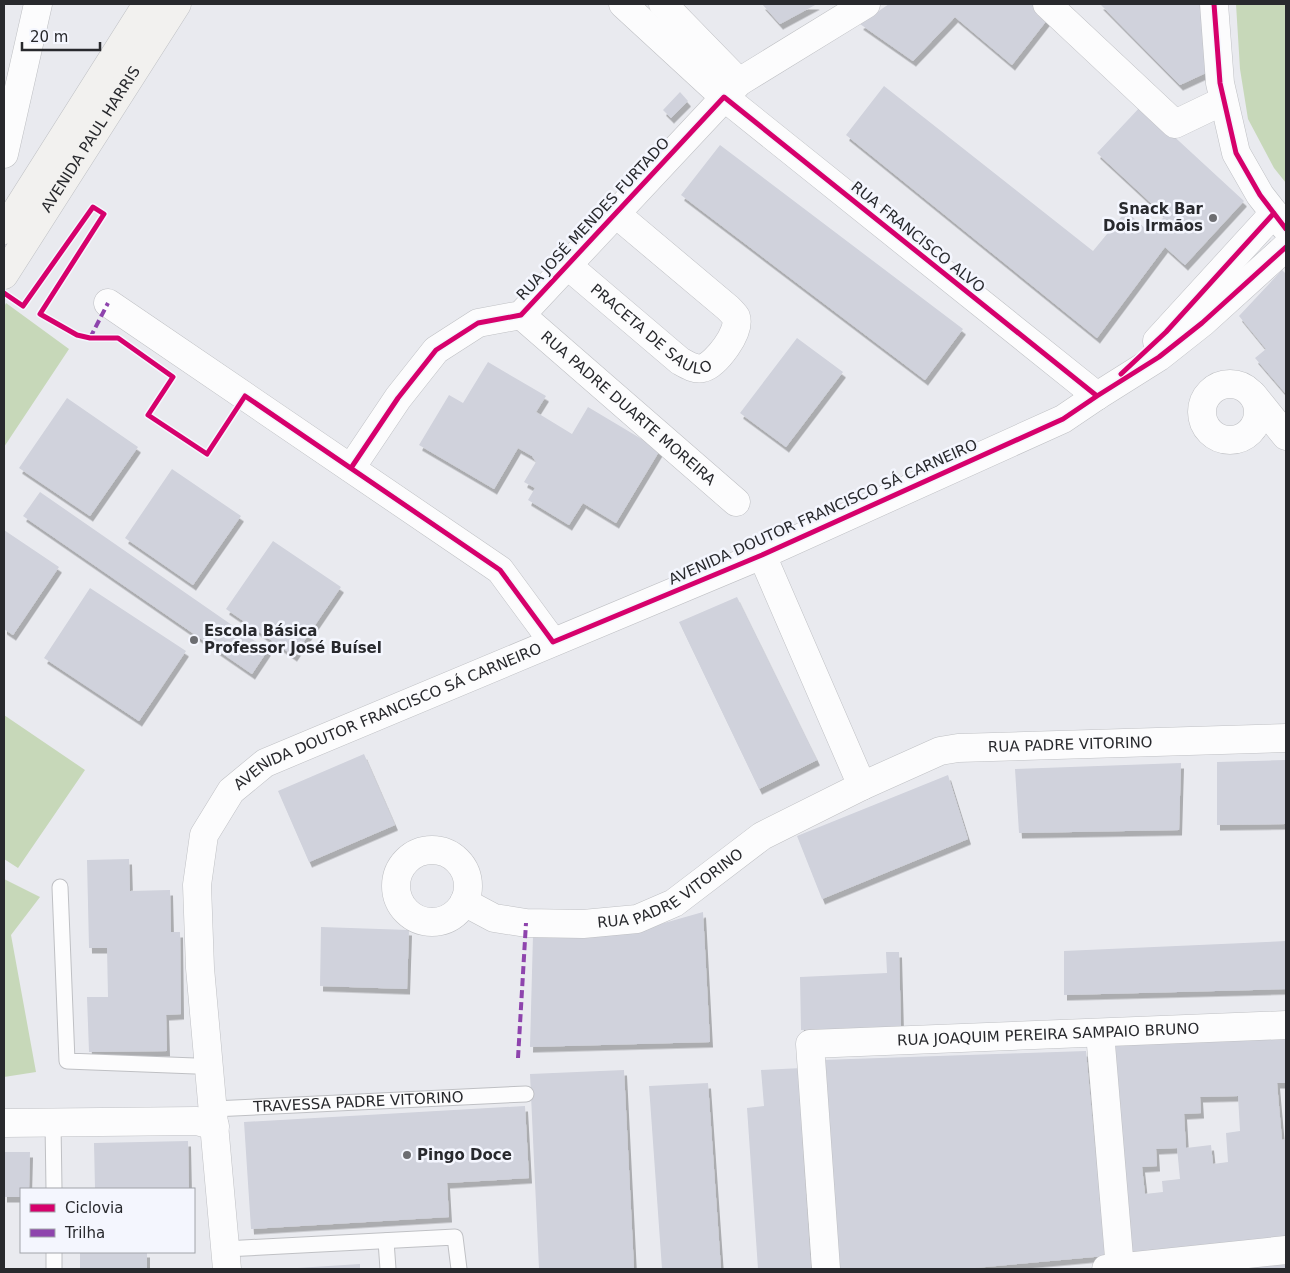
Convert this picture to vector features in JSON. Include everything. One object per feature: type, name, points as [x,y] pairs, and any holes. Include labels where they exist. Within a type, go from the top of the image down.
[{"type":"main road","name":"AVENIDA PAUL HARRIS","points":[[4,230],[147,4]]},
{"type":"main road","name":"AVENIDA PAUL HARRIS","points":[[4,275],[177,4]]},
{"type":"street","points":[[15,4],[26,22],[25,57]]},
{"type":"street","points":[[4,154],[38,4]]},
{"type":"street","points":[[624,4],[732,90]]},
{"type":"street","name":"RUA FRANCISCO ALVO","points":[[663,4],[732,90],[1097,396]]},
{"type":"street","name":"RUA JOSÉ MENDES FURTADO","points":[[351,468],[398,398],[436,350],[478,323],[521,315],[732,90],[866,4]]},
{"type":"street","points":[[1046,4],[1175,124],[1223,101]]},
{"type":"street","points":[[1214,4],[1223,101],[1236,153],[1260,195],[1280,221]]},
{"type":"street","name":"PRACETA DE SAULO","points":[[567,265],[680,361],[694,368],[703,368],[712,363],[733,338],[737,328],[736,317],[728,308],[615,213]]},
{"type":"street","name":"AVENIDA DOUTOR FRANCISCO SÁ CARNEIRO","points":[[1097,396],[1280,221]]},
{"type":"street","name":"AVENIDA DOUTOR FRANCISCO SÁ CARNEIRO","points":[[221,1263],[208,1119],[197,885],[204,835],[230,791],[265,763],[762,555],[1063,419],[1159,357],[1232,298],[1286,247]]},
{"type":"street","points":[[108,303],[500,570],[553,642]]},
{"type":"street","name":"RUA PADRE DUARTE MOREIRA","points":[[521,315],[736,502]]},
{"type":"street","points":[[1223,384],[1235,384],[1246,388],[1286,436],[1226,440],[1214,436],[1204,422],[1203,404],[1208,394],[1223,384]]},
{"type":"street","points":[[1237,440],[1252,430],[1258,420],[1257,402],[1251,392]]},
{"type":"street","points":[[762,555],[862,786]]},
{"type":"street","name":"RUA PADRE VITORINO","points":[[464,902],[494,918],[526,923],[583,924],[637,919],[674,904],[762,836],[862,786],[940,751],[958,748],[1286,738]]},
{"type":"street","name":"AVENIDA DOUTOR FRANCISCO SÁ CARNEIRO","points":[[200,968],[194,1046],[195,1066],[208,1119]]},
{"type":"street","name":"RUA JOAQUIM PEREIRA SAMPAIO BRUNO","points":[[826,1269],[810,1044],[1286,1025]]},
{"type":"street","points":[[1100,1033],[1115,1269],[1286,1250]]},
{"type":"street","points":[[4,1124],[208,1119]]},
{"type":"lane","points":[[60,888],[67,1061],[195,1066]]},
{"type":"lane","name":"TRAVESSA PADRE VITORINO","points":[[208,1119],[526,1094]]},
{"type":"lane","points":[[53,1123],[54,1188]]},
{"type":"lane","points":[[221,1263],[386,1240],[455,1237],[459,1269]]},
{"type":"lane","points":[[386,1240],[388,1269]]},
{"type":"lane","points":[[54,1253],[54,1269]]},
{"type":"green space","points":[[1236,4],[1286,4],[1286,183],[1274,168],[1248,119],[1240,69]]},
{"type":"green space","points":[[6,303],[69,349],[4,447],[4,307]]},
{"type":"green space","points":[[4,715],[85,770],[18,868],[4,859]]},
{"type":"green space","points":[[4,879],[40,897],[11,935],[36,1072],[4,1077]]},
{"type":"building","points":[[762,4],[817,4],[780,24]]},
{"type":"building","points":[[889,4],[1039,4],[1051,15],[1012,65],[955,17],[913,61],[860,24]]},
{"type":"building","points":[[1100,4],[1202,4],[1208,72],[1180,85]]},
{"type":"building","points":[[884,86],[1093,251],[1126,211],[1149,232],[1165,216],[1097,153],[1141,106],[1244,201],[1185,265],[1165,247],[1097,338],[846,135]]},
{"type":"building","points":[[680,92],[688,101],[671,118],[663,110]]},
{"type":"building","points":[[720,145],[963,329],[925,380],[681,195]]},
{"type":"building","points":[[1282,270],[1286,274],[1286,394],[1255,358],[1266,349],[1239,316]]},
{"type":"building","points":[[797,338],[843,372],[786,447],[740,413]]},
{"type":"building","points":[[488,362],[546,396],[536,412],[572,434],[588,407],[660,450],[616,523],[583,503],[569,525],[528,500],[535,488],[524,482],[536,462],[532,456],[518,448],[494,489],[419,445],[449,395],[463,403]]},
{"type":"building","points":[[67,398],[138,447],[90,516],[19,468]]},
{"type":"building","points":[[172,469],[241,516],[193,585],[125,538]]},
{"type":"building","points":[[40,492],[268,650],[252,674],[23,516]]},
{"type":"building","points":[[4,530],[59,567],[13,635],[4,629]]},
{"type":"building","points":[[273,541],[341,587],[294,656],[226,609]]},
{"type":"building","points":[[90,588],[186,651],[139,721],[44,658]]},
{"type":"building","points":[[737,597],[817,760],[759,789],[679,622]]},
{"type":"building","points":[[364,754],[395,825],[309,862],[278,791]]},
{"type":"building","points":[[1286,760],[1286,824],[1217,825],[1217,762]]},
{"type":"building","points":[[1181,763],[1179,830],[1019,833],[1015,769]]},
{"type":"building","points":[[948,775],[968,839],[822,899],[797,836]]},
{"type":"building","points":[[129,859],[130,891],[170,890],[171,932],[180,932],[181,1014],[166,1015],[167,1051],[89,1052],[87,997],[108,997],[107,948],[89,948],[87,860]]},
{"type":"building","points":[[703,912],[710,1042],[530,1047],[533,935],[636,931]]},
{"type":"building","points":[[321,927],[409,930],[407,989],[320,986]]},
{"type":"building","points":[[1286,941],[1286,989],[1064,995],[1064,951]]},
{"type":"building","points":[[886,952],[899,952],[901,1027],[801,1030],[800,977],[887,973]]},
{"type":"building","points":[[1286,1028],[1286,1083],[1277,1083],[1282,1140],[1286,1139],[1286,1242],[1128,1258],[1113,1034]],"holes":[[[1238,1096],[1240,1131],[1226,1133],[1228,1162],[1213,1164],[1211,1145],[1186,1148],[1184,1114],[1201,1113],[1200,1097]],[[1177,1148],[1180,1179],[1162,1181],[1163,1192],[1145,1194],[1142,1167],[1157,1166],[1156,1149]]]},
{"type":"building","points":[[1086,1051],[1105,1256],[964,1269],[840,1269],[822,1060]]},
{"type":"building","points":[[802,1068],[807,1137],[802,1137],[811,1269],[758,1269],[747,1108],[764,1106],[761,1070]]},
{"type":"building","name":"Pingo Doce","points":[[624,1070],[634,1269],[539,1269],[530,1074]]},
{"type":"building","points":[[708,1083],[721,1269],[662,1269],[649,1086]]},
{"type":"building","points":[[525,1106],[529,1178],[447,1183],[449,1217],[251,1229],[244,1122]]},
{"type":"building","points":[[188,1141],[189,1188],[95,1188],[94,1143]]},
{"type":"building","points":[[4,1152],[30,1152],[29,1188],[20,1188],[20,1197],[4,1197]]},
{"type":"building","points":[[80,1253],[147,1253],[147,1269],[80,1269]]},
{"type":"building","points":[[1286,1260],[1286,1269],[1204,1269]]},
{"type":"building","points":[[360,1264],[360,1269],[297,1269],[297,1268]]},
{"type":"marked path","points":[[90,338],[108,303]]},
{"type":"marked path","points":[[518,1058],[526,923]]},
{"type":"cycle path","points":[[1214,4],[1220,83],[1236,153],[1260,195],[1286,229]]},
{"type":"cycle path","points":[[351,468],[398,398],[436,350],[478,323],[521,315],[724,97],[1097,396]]},
{"type":"cycle path","points":[[4,293],[23,306],[93,207],[104,214],[40,314],[77,335],[90,338],[118,338],[173,377],[148,415],[207,454],[245,396],[500,570],[553,642],[762,555],[1063,419],[1159,357],[1202,323],[1286,247]]},
{"type":"cycle path","points":[[1121,374],[1166,332],[1274,213]]},
{"type":"place","name":"Snack Bar Dois Irmãos","points":[[1213,218]]},
{"type":"place","name":"Escola Básica Professor José Buísel","points":[[194,640]]},
{"type":"place","name":"Pingo Doce","points":[[407,1155]]}]
